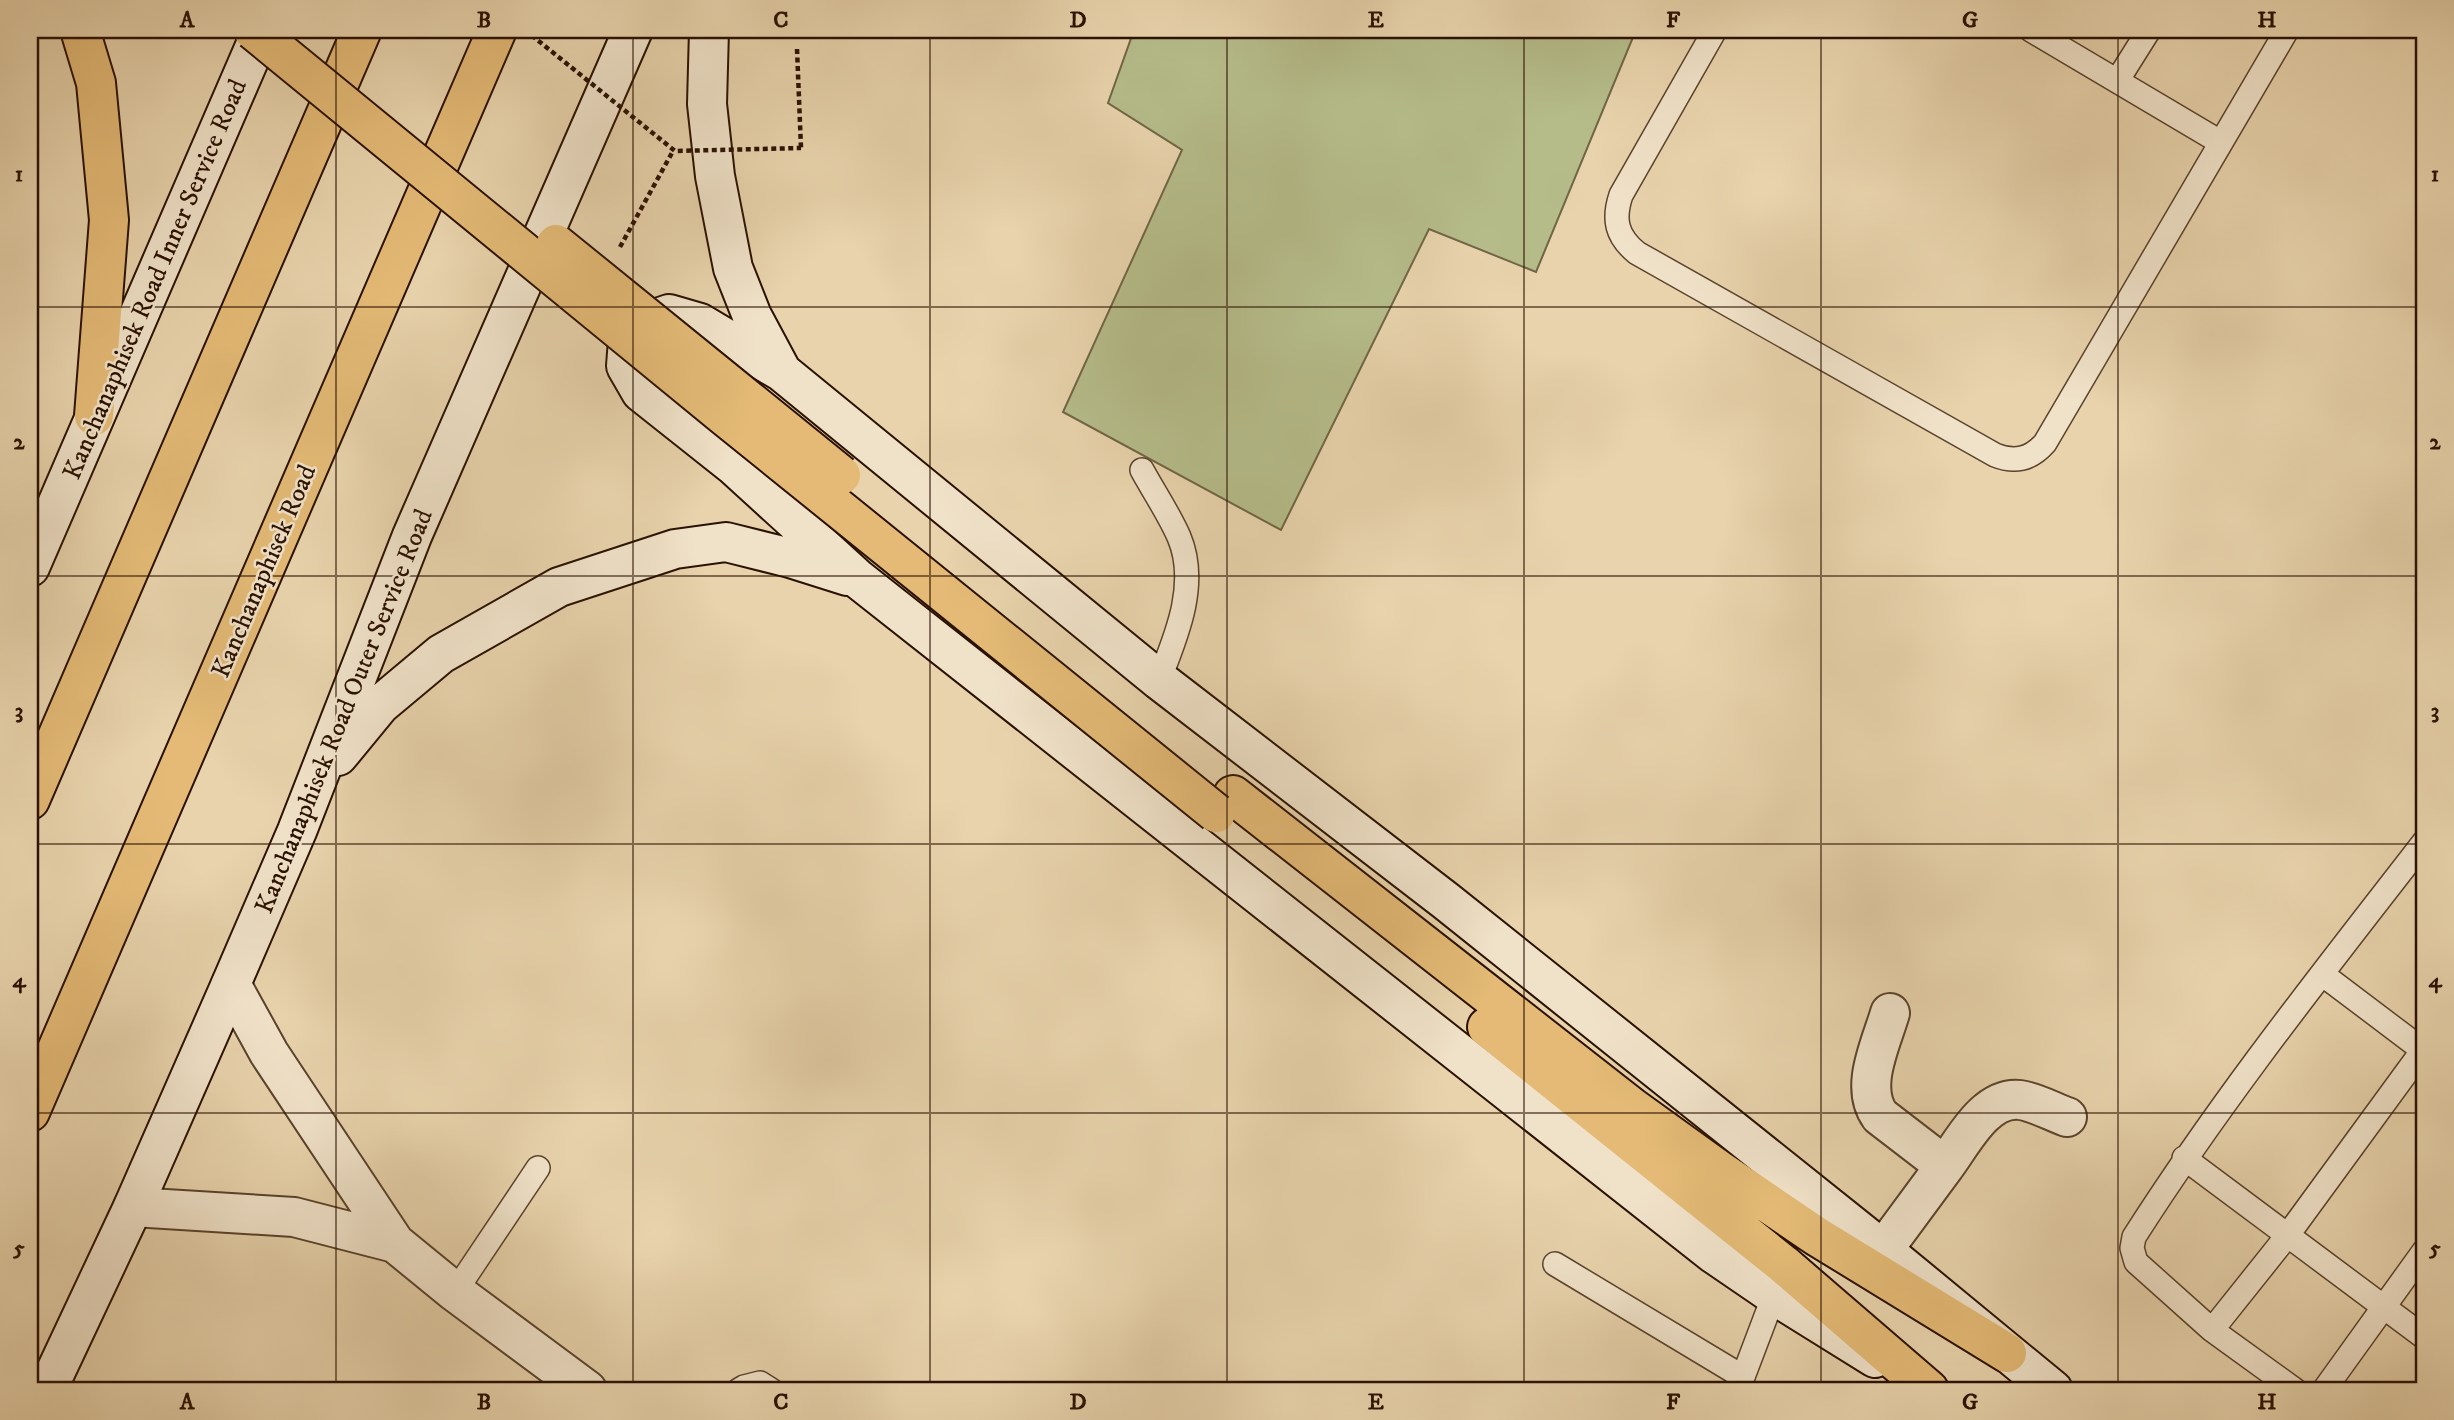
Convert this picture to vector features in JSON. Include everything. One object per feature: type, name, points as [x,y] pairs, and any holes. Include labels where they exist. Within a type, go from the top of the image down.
[{"type":"main road","points":[[80,30],[96,83],[109,220],[94,415]]},
{"type":"main road","points":[[253,30],[733,423],[1225,804],[1719,1170],[1816,1236],[2007,1353]]},
{"type":"main road","name":"Kanchanaphisek Road Inner Service Road","points":[[30,567],[262,30]]},
{"type":"main road","points":[[294,30],[1783,1264],[1928,1390]]},
{"type":"main road","points":[[30,800],[362,30]]},
{"type":"main road","name":"Kanchanaphisek Road","points":[[30,1112],[496,30]]},
{"type":"main road","name":"Kanchanaphisek Road Outer Service Road","points":[[58,1386],[315,784],[412,536],[633,30]]},
{"type":"main road","points":[[709,30],[707,104],[713,164],[733,268],[752,316],[782,372]]},
{"type":"main road","points":[[1928,1390],[1774,1295],[1714,1254],[858,579],[733,465],[641,392],[626,366],[628,340],[643,324],[669,314],[700,323],[782,372],[1159,680],[1457,909],[1883,1250],[2053,1390]]},
{"type":"main road","points":[[315,784],[380,705],[441,654],[559,587],[675,549],[726,542],[858,579]]},
{"type":"main road","points":[[231,984],[270,1053],[396,1243],[455,1292],[587,1390]]},
{"type":"main road","points":[[1890,1013],[1873,1072],[1869,1093],[1872,1106],[1880,1116],[1945,1166]]},
{"type":"main road","points":[[1883,1250],[1981,1117],[1998,1103],[2020,1100],[2067,1117]]},
{"type":"main road","points":[[134,1206],[294,1217],[396,1243]]},
{"type":"lane","points":[[1715,30],[1621,195],[1616,217],[1623,241],[1637,253],[2007,460],[2029,456],[2045,443],[2287,30]]},
{"type":"lane","points":[[2031,30],[2220,142]]},
{"type":"lane","points":[[2118,82],[2149,30]]},
{"type":"lane","points":[[1142,470],[1180,539],[1186,575],[1184,608],[1159,680]]},
{"type":"lane","points":[[2295,1390],[2213,1330],[2136,1262],[2132,1248],[2134,1237],[2184,1158],[2293,1009],[2424,842]]},
{"type":"lane","points":[[2213,1330],[2287,1236],[2424,1050],[2322,974]]},
{"type":"lane","points":[[2184,1158],[2424,1337]]},
{"type":"lane","points":[[455,1292],[538,1168]]},
{"type":"lane","points":[[2325,1390],[2424,1251]]},
{"type":"lane","points":[[1555,1264],[1739,1384],[1774,1295]]},
{"type":"lane","points":[[740,1390],[760,1383],[771,1390]]},
{"type":"path","points":[[525,30],[673,150],[802,148],[797,49]]},
{"type":"path","points":[[639,213],[673,150]]},
{"type":"green space","points":[[1134,30],[1636,30],[1536,272],[1429,229],[1281,530],[1063,412],[1182,150],[1108,103]]}]
